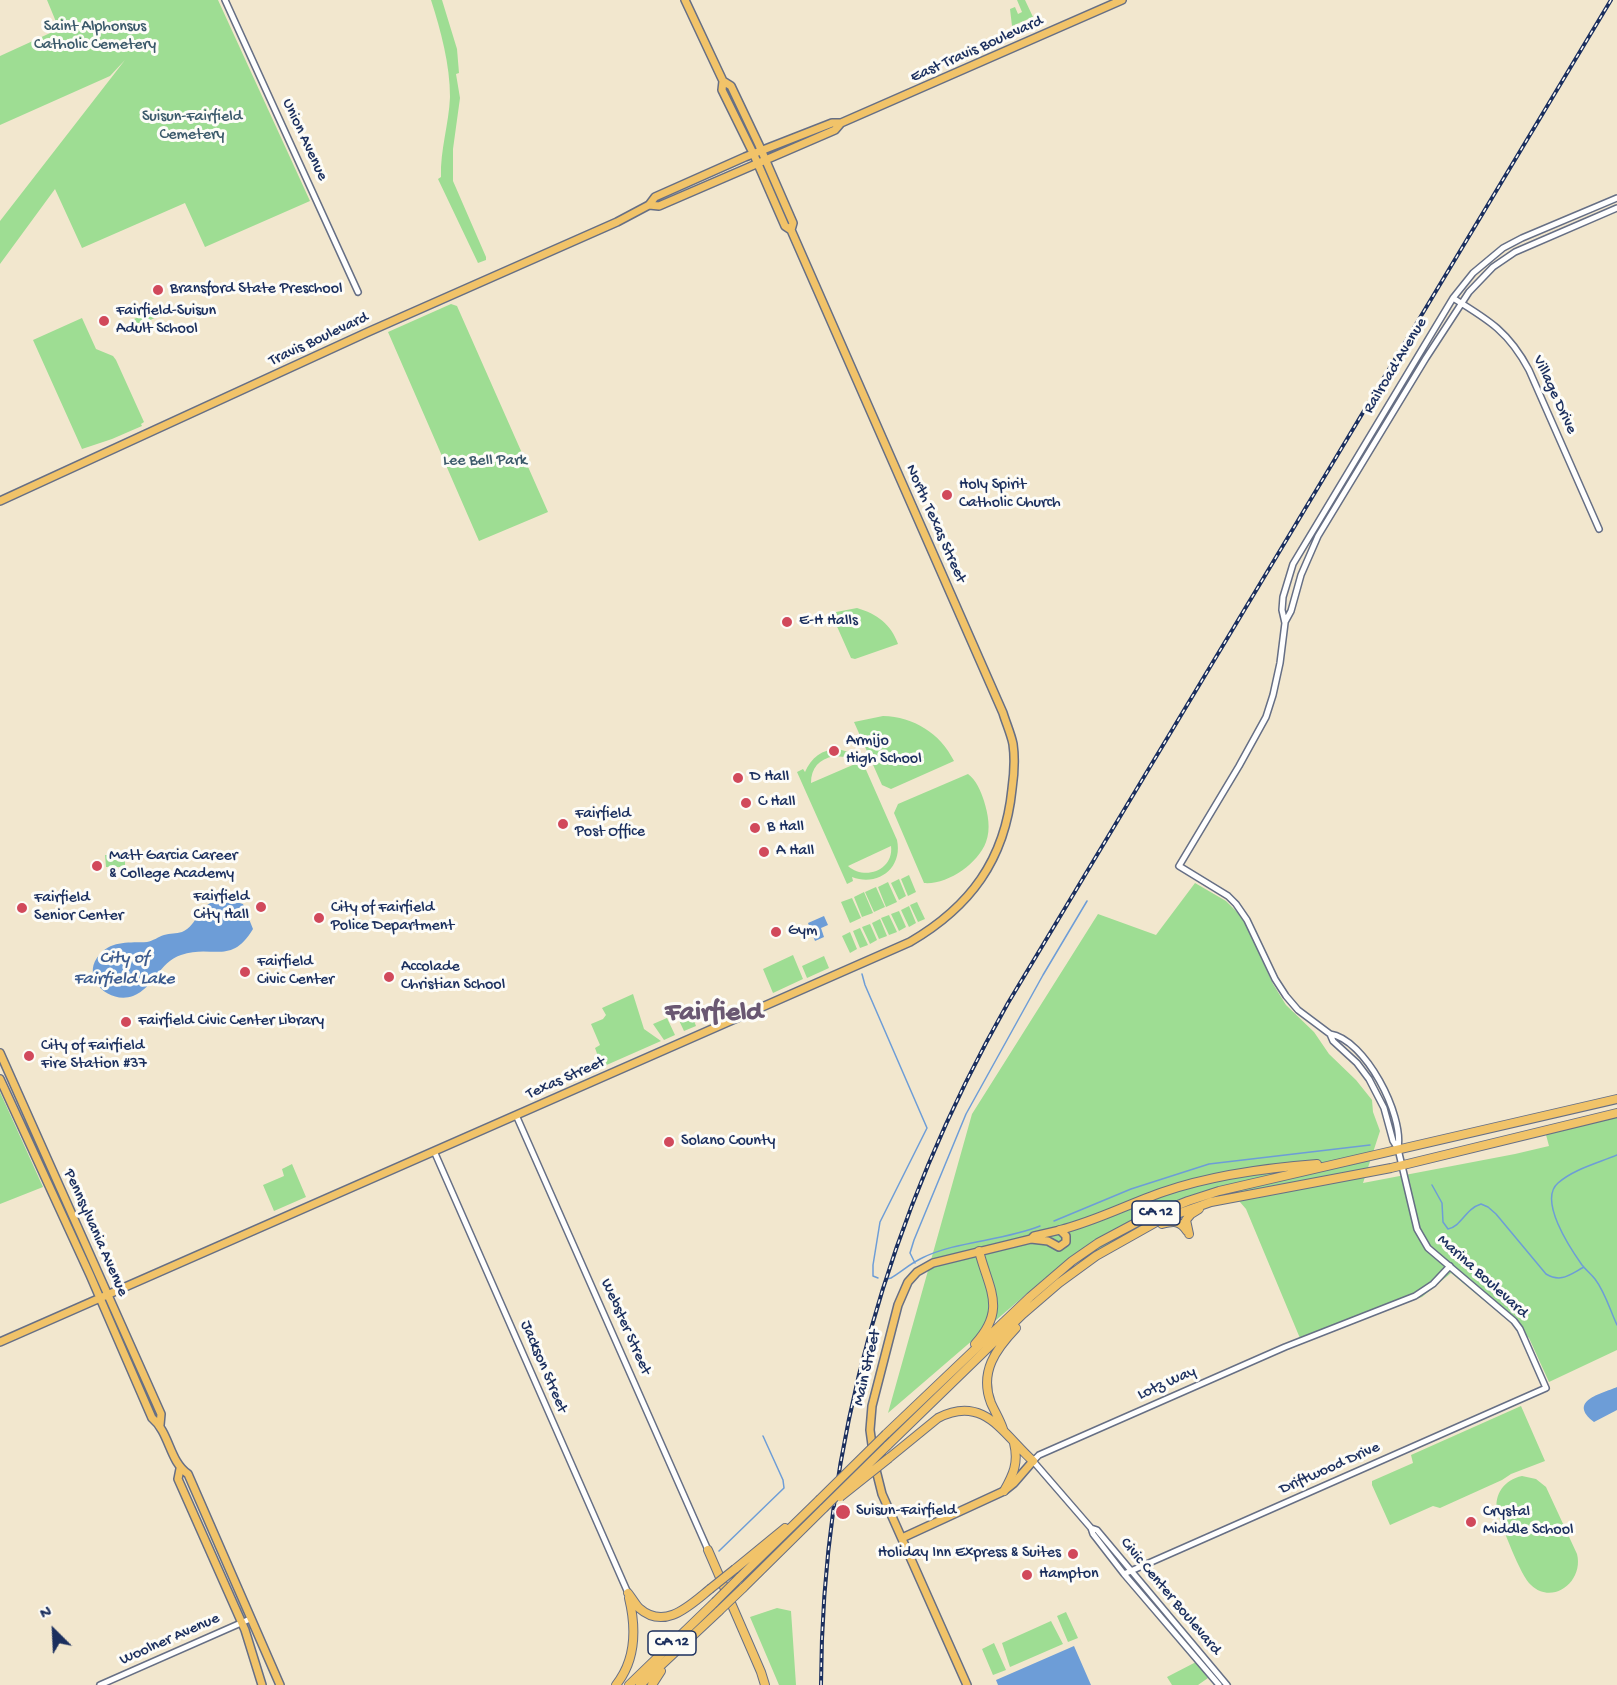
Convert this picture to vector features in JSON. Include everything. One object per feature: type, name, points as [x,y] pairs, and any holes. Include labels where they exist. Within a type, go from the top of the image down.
[{"type":"highway","name":"CA 12","points":[[640,1685],[799,1532],[886,1434],[958,1365],[1051,1278],[1090,1249],[1124,1228],[1166,1209],[1219,1191],[1617,1099]]},
{"type":"highway","name":"CA 12","points":[[628,1685],[798,1519],[822,1504],[887,1446],[1059,1283],[1096,1256],[1151,1225],[1181,1211],[1211,1202],[1402,1165],[1617,1113]]},
{"type":"highway","points":[[1059,1230],[1087,1223],[1164,1191],[1207,1179],[1315,1164],[1336,1164]]},
{"type":"highway","points":[[1151,1225],[1176,1221],[1183,1225],[1189,1234],[1186,1223],[1188,1217],[1211,1202]]},
{"type":"highway","points":[[958,1365],[985,1332],[993,1317],[993,1299],[979,1251]]},
{"type":"highway","points":[[1033,1461],[1004,1430],[988,1392],[989,1365],[998,1348],[1036,1304]]},
{"type":"highway","points":[[822,1504],[840,1498],[938,1418],[955,1411],[973,1410],[1004,1430]]},
{"type":"highway","points":[[1004,1491],[1016,1469],[1017,1458],[1014,1443]]},
{"type":"highway","points":[[628,1593],[646,1613],[663,1618],[680,1613],[798,1519]]},
{"type":"highway","points":[[708,1550],[762,1672],[765,1685]]},
{"type":"highway","points":[[616,1685],[629,1660],[633,1639],[633,1614],[628,1593]]},
{"type":"highway","points":[[652,1685],[677,1651]]},
{"type":"main road","name":"North Texas Street","points":[[685,0],[723,81],[722,90],[754,154],[785,226],[791,230],[1003,713],[1012,743],[1014,776],[1011,805],[1003,836]]},
{"type":"main road","name":"East Travis Boulevard","points":[[754,154],[832,123],[841,123],[1122,0]]},
{"type":"main road","name":"North Texas Street","points":[[723,81],[731,86],[762,151],[793,223],[791,230]]},
{"type":"main road","name":"East Travis Boulevard","points":[[765,160],[835,130],[841,123]]},
{"type":"main road","name":"Travis Boulevard","points":[[0,501],[359,336],[617,222],[650,205],[655,197],[754,154]]},
{"type":"main road","name":"Travis Boulevard","points":[[650,205],[659,206],[765,160]]},
{"type":"main road","name":"Texas Street","points":[[0,1342],[910,942],[928,932],[951,913],[978,885],[993,861],[1003,836]]},
{"type":"main road","name":"Pennsylvania Avenue","points":[[0,1053],[161,1414],[160,1425]]},
{"type":"main road","name":"Pennsylvania Avenue","points":[[0,1079],[152,1418],[160,1425],[180,1469],[188,1474],[280,1685]]},
{"type":"main road","points":[[52,1195],[56,1196],[62,1208],[66,1210],[69,1208]]},
{"type":"main road","points":[[60,1213],[67,1214],[73,1226],[79,1229]]},
{"type":"main road","name":"Main Street","points":[[967,1685],[878,1482],[870,1419],[893,1322],[901,1295],[908,1282],[917,1272],[933,1263],[979,1251],[1031,1239],[1048,1241],[1059,1247],[1066,1242],[1064,1232],[1059,1230],[1034,1236],[1031,1239]]},
{"type":"main road","name":"Lotz Way","points":[[902,1538],[1004,1491],[1014,1484],[1033,1461]]},
{"type":"main road","name":"Pennsylvania Avenue","points":[[180,1469],[178,1479],[242,1623],[262,1685]]},
{"type":"street","name":"Union Avenue","points":[[226,0],[358,292]]},
{"type":"street","name":"Railroad Avenue","points":[[1285,623],[1282,610],[1283,597],[1293,564],[1453,298],[1473,273],[1503,248],[1617,198]]},
{"type":"street","name":"Railroad Avenue","points":[[1179,866],[1266,717],[1280,663],[1285,623],[1301,575],[1318,536],[1462,303],[1481,278],[1515,252],[1617,208]]},
{"type":"street","name":"Village Drive","points":[[1453,298],[1496,325],[1511,340],[1524,360],[1599,529]]},
{"type":"street","name":"Marina Boulevard","points":[[1179,866],[1236,903],[1247,920],[1268,967],[1286,996],[1298,1010],[1330,1034],[1334,1041],[1357,1063],[1372,1084],[1384,1108],[1392,1141],[1398,1149],[1419,1235],[1428,1248],[1514,1321],[1520,1329],[1546,1388]]},
{"type":"street","name":"Marina Boulevard","points":[[1330,1034],[1338,1035],[1353,1047],[1376,1075],[1395,1117],[1400,1139],[1398,1149]]},
{"type":"street","points":[[1372,1084],[1381,1093],[1385,1092]]},
{"type":"street","name":"Webster Street","points":[[516,1115],[708,1550]]},
{"type":"street","name":"Jackson Street","points":[[434,1151],[628,1593]]},
{"type":"street","name":"Lotz Way","points":[[1033,1461],[1039,1455],[1228,1371],[1415,1296],[1433,1284],[1450,1266]]},
{"type":"street","name":"Driftwood Drive","points":[[1124,1574],[1546,1388]]},
{"type":"street","name":"Civic Center Boulevard","points":[[1033,1461],[1091,1528],[1093,1534],[1124,1574],[1219,1685]]},
{"type":"street","name":"Civic Center Boulevard","points":[[1091,1528],[1097,1530],[1227,1685]]},
{"type":"street","name":"Woolner Avenue","points":[[100,1685],[250,1619]]},
{"type":"green space","name":"Suisun-Fairfield Cemetery","points":[[47,0],[218,0],[310,201],[205,247],[185,203],[82,248],[55,189],[0,264],[0,221],[125,60],[110,76],[0,125],[0,56],[59,29]]},
{"type":"green space","points":[[431,0],[442,0],[457,49],[459,73],[456,74],[460,98],[453,149],[453,181],[486,257],[486,260],[478,263],[438,179],[441,177],[450,85],[444,48]]},
{"type":"green space","points":[[1017,0],[1025,0],[1033,17],[1012,26],[1010,9],[1015,7],[1018,14],[1022,12]]},
{"type":"green space","name":"Lee Bell Park","points":[[451,304],[457,306],[548,512],[479,541],[388,332]]},
{"type":"green space","points":[[155,307],[159,316],[137,326],[134,319]]},
{"type":"green space","points":[[82,318],[96,349],[113,356],[116,360],[144,422],[142,426],[82,449],[33,340]]},
{"type":"green space","points":[[857,608],[871,613],[887,625],[898,644],[855,659],[851,658],[831,613]]},
{"type":"green space","points":[[883,716],[905,720],[925,728],[941,742],[954,761],[891,789],[882,785],[854,722]]},
{"type":"green space","points":[[838,749],[852,753],[863,763],[897,840],[898,850],[892,867],[886,873],[871,879],[852,877],[853,881],[847,884],[797,772],[803,769],[805,772],[810,762],[818,755]],"holes":[[[834,756],[845,757],[855,764],[811,783],[812,773],[817,765],[824,759]],[[891,846],[888,861],[877,871],[862,873],[848,866]]]},
{"type":"green space","points":[[968,774],[978,786],[988,816],[989,827],[986,842],[976,858],[961,872],[942,881],[924,883],[894,813],[898,804]]},
{"type":"green space","points":[[105,855],[125,855],[125,867],[106,867]]},
{"type":"green space","points":[[909,875],[916,892],[908,896],[901,879]]},
{"type":"green space","points":[[899,879],[906,896],[899,900],[891,883]]},
{"type":"green space","points":[[888,882],[897,902],[886,907],[878,887]]},
{"type":"green space","points":[[1195,883],[1226,901],[1243,918],[1273,984],[1286,1005],[1314,1032],[1329,1054],[1356,1080],[1372,1100],[1373,1112],[1380,1131],[1363,1183],[1549,1146],[1545,1131],[1617,1113],[1617,1350],[1549,1382],[1529,1338],[1451,1273],[1422,1297],[1302,1343],[1246,1209],[1227,1187],[1045,1278],[888,1413],[972,1114],[1098,914],[1156,935]]},
{"type":"green space","points":[[876,887],[885,907],[874,912],[865,892]]},
{"type":"green space","points":[[864,892],[873,913],[862,917],[854,897]]},
{"type":"green space","points":[[852,898],[861,918],[850,923],[841,902]]},
{"type":"green space","points":[[917,902],[925,919],[918,922],[910,905]]},
{"type":"green space","points":[[909,906],[916,923],[909,927],[901,910]]},
{"type":"green space","points":[[899,911],[906,927],[899,931],[891,914]]},
{"type":"green space","points":[[889,915],[897,932],[889,935],[881,918]]},
{"type":"green space","points":[[880,919],[887,936],[879,939],[872,923]]},
{"type":"green space","points":[[870,924],[877,940],[870,944],[862,927]]},
{"type":"green space","points":[[860,928],[868,945],[860,948],[853,931]]},
{"type":"green space","points":[[850,932],[857,949],[850,953],[842,936]]},
{"type":"green space","points":[[793,955],[803,979],[773,993],[763,969]]},
{"type":"green space","points":[[824,956],[829,968],[807,978],[802,966]]},
{"type":"green space","points":[[633,994],[644,1029],[661,1041],[602,1067],[595,1048],[600,1045],[591,1024],[603,1019],[606,1015],[602,1008]]},
{"type":"green space","points":[[689,1008],[696,1026],[684,1031],[676,1014]]},
{"type":"green space","points":[[667,1018],[675,1035],[664,1040],[653,1024]]},
{"type":"green space","points":[[0,1092],[43,1187],[0,1204]]},
{"type":"green space","points":[[292,1164],[306,1197],[274,1211],[263,1185],[284,1176],[282,1169]]},
{"type":"green space","points":[[1521,1406],[1545,1461],[1511,1474],[1440,1508],[1433,1506],[1390,1525],[1372,1481],[1413,1463],[1411,1455]]},
{"type":"green space","points":[[1522,1476],[1536,1479],[1546,1487],[1577,1554],[1576,1573],[1565,1588],[1557,1592],[1540,1591],[1527,1580],[1512,1551],[1497,1512],[1497,1499],[1505,1484]]},
{"type":"green space","points":[[777,1608],[791,1611],[796,1685],[779,1685],[750,1617]]},
{"type":"green space","points":[[1066,1612],[1078,1638],[1068,1642],[1057,1616]]},
{"type":"green space","points":[[1051,1621],[1063,1644],[1010,1667],[1002,1643]]},
{"type":"green space","points":[[994,1643],[1006,1670],[993,1675],[982,1649]]},
{"type":"green space","points":[[1196,1662],[1208,1678],[1198,1685],[1172,1685],[1167,1677]]},
{"type":"water","name":"City of Fairfield Lake","points":[[223,898],[243,904],[253,929],[237,947],[220,952],[192,952],[173,958],[146,987],[133,996],[124,998],[114,996],[99,987],[93,971],[94,962],[110,946],[147,942],[164,935],[182,932],[192,925],[208,905]]},
{"type":"water","points":[[824,916],[828,925],[821,928],[824,937],[815,941],[808,923]]},
{"type":"water","points":[[1617,1387],[1617,1410],[1594,1422],[1584,1409],[1585,1404],[1589,1399]]},
{"type":"water","points":[[1074,1646],[1091,1685],[998,1685],[996,1680]]},
{"type":"waterway","points":[[915,1263],[910,1253],[914,1240],[966,1114],[1087,901]]},
{"type":"waterway","points":[[862,974],[927,1128],[880,1222],[873,1265],[873,1276],[878,1278]]},
{"type":"waterway","points":[[1054,1221],[1131,1189],[1209,1164],[1370,1145]]},
{"type":"waterway","points":[[1617,1155],[1564,1178],[1553,1191],[1552,1201],[1564,1236],[1582,1265],[1599,1284],[1617,1325]]},
{"type":"waterway","points":[[1432,1185],[1442,1203],[1443,1222],[1448,1229],[1457,1225],[1471,1210],[1481,1204],[1496,1214],[1546,1274],[1561,1278],[1584,1267]]},
{"type":"waterway","points":[[887,1279],[935,1252],[1040,1226]]},
{"type":"waterway","points":[[719,1551],[784,1488],[783,1480],[763,1436]]},
{"type":"railway","points":[[821,1685],[824,1595],[834,1506],[849,1418],[870,1332],[897,1247],[929,1164],[966,1082],[1008,1003],[1611,0]]},
{"type":"place","name":"Bransford State Preschool","points":[[158,290]]},
{"type":"place","name":"Fairfield-Suisun Adult School","points":[[104,321]]},
{"type":"place","name":"Holy Spirit Catholic Church","points":[[947,495]]},
{"type":"place","name":"E-H Halls","points":[[787,622]]},
{"type":"place","name":"Armijo High School","points":[[834,751]]},
{"type":"place","name":"D Hall","points":[[738,778]]},
{"type":"place","name":"C Hall","points":[[746,803]]},
{"type":"place","name":"Fairfield Post Office","points":[[563,824]]},
{"type":"place","name":"B Hall","points":[[755,828]]},
{"type":"place","name":"A Hall","points":[[764,852]]},
{"type":"place","name":"Matt Garcia Career & College Academy","points":[[97,866]]},
{"type":"place","name":"Fairfield City Hall","points":[[261,907]]},
{"type":"place","name":"Fairfield Senior Center","points":[[22,908]]},
{"type":"place","name":"City of Fairfield Police Department","points":[[319,918]]},
{"type":"place","name":"Gym","points":[[776,932]]},
{"type":"place","name":"Fairfield Civic Center","points":[[245,972]]},
{"type":"place","name":"Accolade Christian School","points":[[389,977]]},
{"type":"place","name":"Fairfield Civic Center Library","points":[[126,1022]]},
{"type":"place","name":"City of Fairfield Fire Station #37","points":[[29,1056]]},
{"type":"place","name":"Solano County","points":[[669,1142]]},
{"type":"place","name":"Suisun-Fairfield","points":[[843,1512]]},
{"type":"place","name":"Crystal Middle School","points":[[1471,1522]]},
{"type":"place","name":"Holiday Inn Express & Suites","points":[[1073,1554]]},
{"type":"place","name":"Hampton","points":[[1027,1575]]},
{"type":"district","name":"Fairfield","points":[[714,1015]]},
{"type":"park label","name":"Saint Alphonsus Catholic Cemetery","points":[[95,37]]}]
